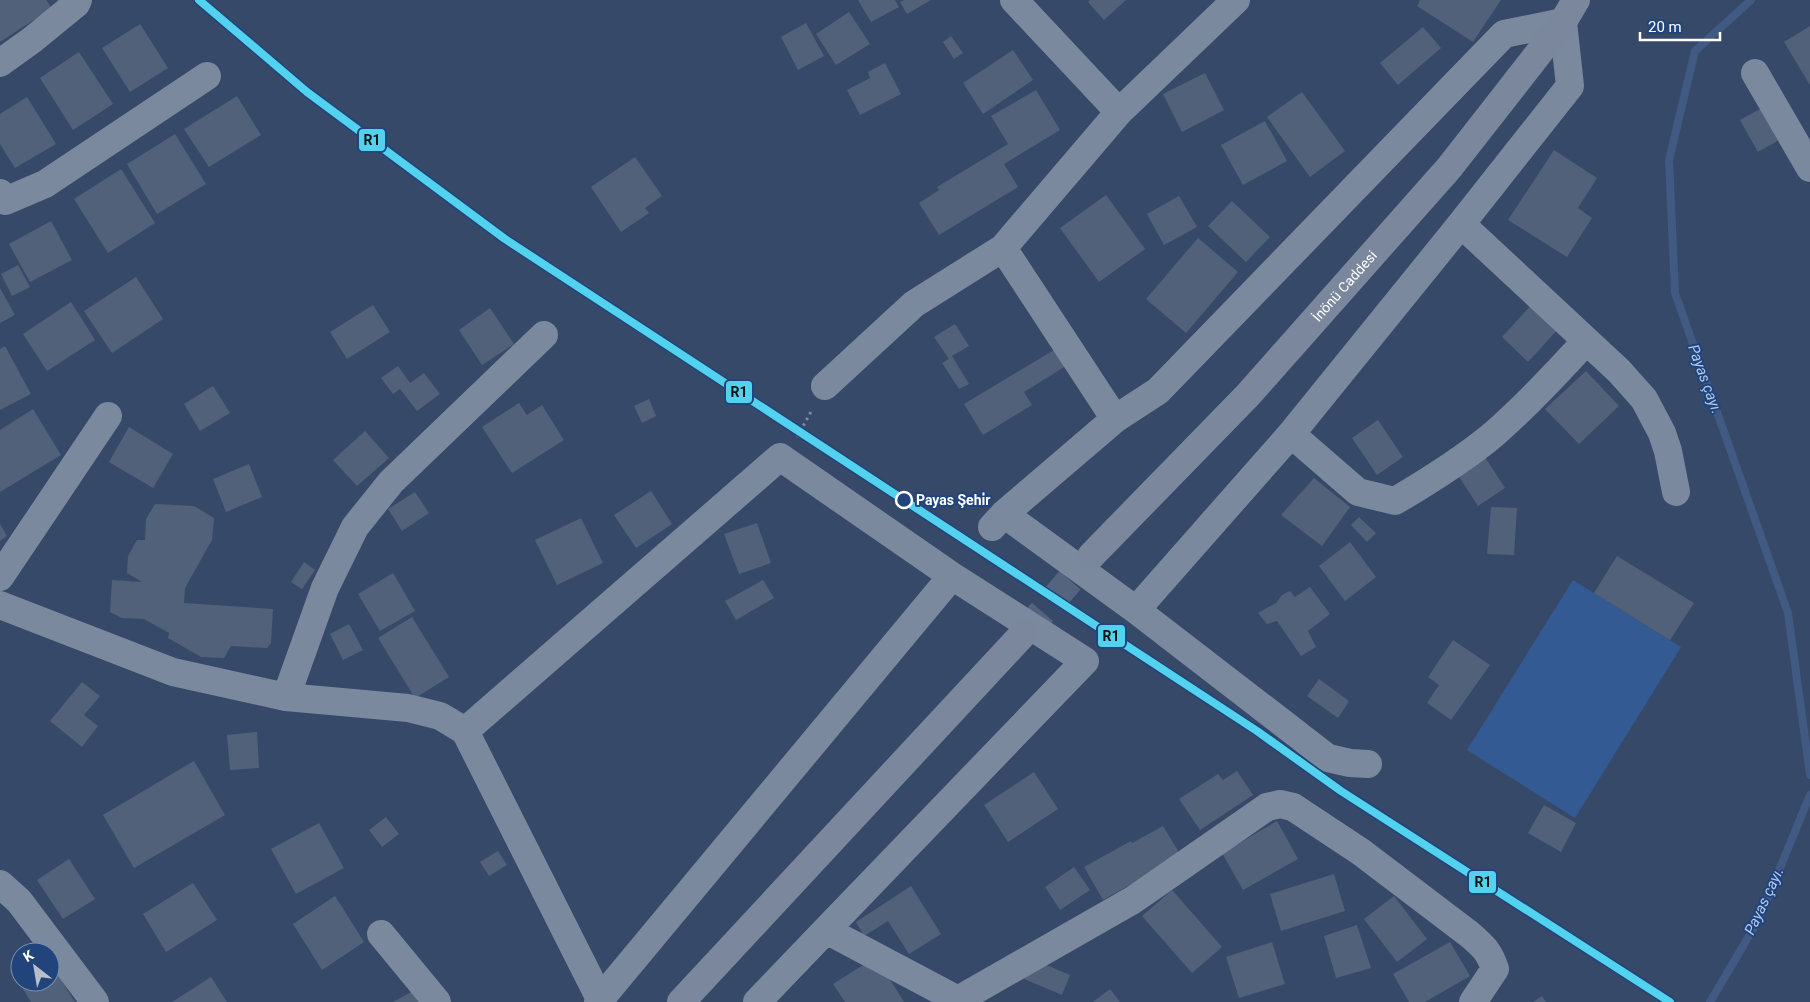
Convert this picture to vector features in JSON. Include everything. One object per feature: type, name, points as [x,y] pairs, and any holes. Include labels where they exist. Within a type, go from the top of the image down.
[{"type":"main road","name":"İnönü Caddesi","points":[[1092,555],[1247,396],[1430,190],[1570,11]]},
{"type":"main road","points":[[682,1002],[1024,632]]},
{"type":"street","points":[[0,63],[32,40],[76,4],[78,0]]},
{"type":"street","points":[[1014,0],[1119,112]]},
{"type":"street","points":[[824,386],[914,304],[1003,248],[1119,112],[1236,0]]},
{"type":"street","points":[[1136,610],[1291,434],[1462,224],[1570,86],[1570,11],[1504,34],[1158,390],[1115,419],[998,520],[1136,610],[1328,758],[1350,763],[1368,764]]},
{"type":"street","points":[[1755,73],[1810,168]]},
{"type":"street","points":[[0,193],[5,201],[45,184],[207,76]]},
{"type":"street","points":[[1462,224],[1632,384],[1644,399],[1662,433],[1676,492]]},
{"type":"street","points":[[1003,248],[1115,419]]},
{"type":"street","points":[[286,697],[325,588],[355,527],[391,482],[544,335]]},
{"type":"street","points":[[1291,434],[1358,492],[1395,501],[1439,475],[1493,434],[1545,386],[1586,341]]},
{"type":"street","points":[[0,576],[108,416]]},
{"type":"street","points":[[465,731],[780,457],[952,576],[1085,661],[757,1002]]},
{"type":"street","points":[[0,605],[173,672],[286,697],[408,708],[440,716],[465,731],[599,1001],[952,576]]},
{"type":"street","points":[[826,930],[960,1001],[1134,900],[1267,807],[1280,804],[1293,807],[1361,852],[1485,948],[1491,956],[1495,969],[1473,1002]]},
{"type":"street","points":[[0,884],[18,901],[94,1002]]},
{"type":"street","points":[[381,934],[437,1002]]},
{"type":"path","points":[[780,457],[800,433],[824,386]]},
{"type":"shaded area","points":[[1573,580],[1681,647],[1575,818],[1467,750]]},
{"type":"building","points":[[0,0],[46,0],[52,8],[0,42]]},
{"type":"building","points":[[858,0],[895,0],[899,7],[871,22]]},
{"type":"building","points":[[904,0],[931,0],[907,14],[900,2]]},
{"type":"building","points":[[1090,0],[1126,0],[1104,20],[1088,2]]},
{"type":"building","points":[[1420,0],[1501,0],[1473,42],[1417,6]]},
{"type":"building","points":[[849,12],[870,44],[836,65],[816,34]]},
{"type":"building","points":[[806,23],[824,56],[798,70],[781,37]]},
{"type":"building","points":[[140,24],[168,68],[130,92],[102,48]]},
{"type":"building","points":[[1810,26],[1810,85],[1784,42]]},
{"type":"building","points":[[1423,27],[1441,48],[1398,85],[1380,63]]},
{"type":"building","points":[[951,36],[963,53],[954,59],[943,42]]},
{"type":"building","points":[[1013,50],[1033,80],[983,114],[963,83]]},
{"type":"building","points":[[79,52],[113,104],[73,130],[40,78]]},
{"type":"building","points":[[885,63],[901,94],[860,115],[847,90],[870,78],[868,72]]},
{"type":"building","points":[[1205,73],[1224,110],[1182,132],[1163,94]]},
{"type":"building","points":[[1036,90],[1060,130],[1004,164],[1018,187],[939,235],[919,203],[939,190],[937,187],[1008,144],[991,116]]},
{"type":"building","points":[[1302,92],[1345,151],[1310,177],[1267,117]]},
{"type":"building","points":[[237,96],[261,135],[209,167],[184,129]]},
{"type":"building","points":[[27,97],[56,144],[15,168],[0,144],[0,114]]},
{"type":"building","points":[[1771,103],[1788,135],[1758,152],[1740,120]]},
{"type":"building","points":[[1265,121],[1287,161],[1243,185],[1221,145]]},
{"type":"building","points":[[175,134],[206,184],[157,214],[127,164]]},
{"type":"building","points":[[1554,150],[1597,178],[1578,208],[1592,218],[1567,257],[1508,220]]},
{"type":"building","points":[[635,157],[662,196],[645,208],[649,213],[621,232],[591,187]]},
{"type":"building","points":[[121,169],[155,223],[108,253],[74,199]]},
{"type":"building","points":[[1106,195],[1145,249],[1099,282],[1060,228]]},
{"type":"building","points":[[1179,196],[1197,227],[1164,245],[1147,214]]},
{"type":"building","points":[[1232,201],[1270,237],[1246,262],[1208,226]]},
{"type":"building","points":[[51,221],[72,260],[30,282],[9,244]]},
{"type":"building","points":[[1198,238],[1238,272],[1186,333],[1146,299]]},
{"type":"building","points":[[18,265],[30,287],[12,296],[1,274]]},
{"type":"building","points":[[136,277],[163,319],[112,353],[84,311]]},
{"type":"building","points":[[0,288],[15,315],[0,323]]},
{"type":"building","points":[[71,302],[95,340],[47,371],[23,334]]},
{"type":"building","points":[[1533,303],[1560,327],[1528,362],[1502,337]]},
{"type":"building","points":[[373,305],[390,332],[347,359],[330,332]]},
{"type":"building","points":[[490,308],[514,344],[482,365],[459,330]]},
{"type":"building","points":[[955,324],[969,346],[952,356],[969,384],[959,389],[942,363],[949,359],[934,337]]},
{"type":"building","points":[[5,346],[31,394],[0,410],[0,349]]},
{"type":"building","points":[[1059,347],[1069,364],[1024,392],[1032,405],[983,435],[964,404]]},
{"type":"building","points":[[398,366],[410,383],[424,373],[440,394],[417,411],[400,389],[393,394],[381,378]]},
{"type":"building","points":[[1586,371],[1619,406],[1579,444],[1545,409]]},
{"type":"building","points":[[213,386],[230,413],[200,431],[184,404]]},
{"type":"building","points":[[649,399],[656,416],[642,423],[634,406]]},
{"type":"building","points":[[519,403],[527,415],[542,405],[564,440],[512,473],[482,427]]},
{"type":"building","points":[[33,409],[61,455],[0,492],[0,430]]},
{"type":"building","points":[[1378,420],[1403,457],[1377,475],[1352,438]]},
{"type":"building","points":[[129,427],[173,454],[153,488],[109,462]]},
{"type":"building","points":[[365,431],[389,458],[357,486],[333,460]]},
{"type":"building","points":[[1481,451],[1505,488],[1478,506],[1454,469]]},
{"type":"building","points":[[249,464],[262,497],[226,512],[213,479]]},
{"type":"building","points":[[1314,478],[1350,507],[1322,546],[1281,515]]},
{"type":"building","points":[[651,491],[672,524],[636,548],[614,515]]},
{"type":"building","points":[[415,492],[429,513],[402,531],[388,509]]},
{"type":"building","points":[[155,504],[194,506],[214,518],[212,540],[185,588],[184,603],[273,609],[271,643],[267,648],[231,646],[224,658],[201,657],[168,638],[169,633],[144,619],[122,618],[110,612],[112,580],[142,582],[127,573],[128,556],[137,540],[145,540],[146,519]]},
{"type":"building","points":[[1491,507],[1517,508],[1514,555],[1487,554]]},
{"type":"building","points":[[1359,517],[1376,533],[1367,542],[1351,525]]},
{"type":"building","points":[[581,518],[603,563],[557,585],[535,540]]},
{"type":"building","points":[[757,523],[771,563],[739,574],[724,534]]},
{"type":"building","points":[[0,524],[7,536],[0,541]]},
{"type":"building","points":[[1350,542],[1376,577],[1345,601],[1319,566]]},
{"type":"building","points":[[1617,556],[1694,603],[1670,640],[1594,593]]},
{"type":"building","points":[[304,562],[315,570],[302,589],[291,582]]},
{"type":"building","points":[[393,573],[415,611],[380,631],[358,594]]},
{"type":"building","points":[[763,580],[774,598],[736,620],[725,601]]},
{"type":"building","points":[[1310,587],[1330,614],[1308,631],[1316,647],[1301,656],[1277,621],[1267,624],[1258,613],[1276,603],[1282,595],[1290,591],[1295,597]]},
{"type":"building","points":[[412,617],[449,677],[415,698],[378,638]]},
{"type":"building","points":[[349,624],[363,650],[343,660],[330,634]]},
{"type":"building","points":[[1453,640],[1490,665],[1451,720],[1427,703],[1439,685],[1428,677]]},
{"type":"building","points":[[1319,679],[1349,701],[1338,718],[1307,696]]},
{"type":"building","points":[[82,682],[100,696],[84,715],[98,726],[82,747],[50,721]]},
{"type":"building","points":[[257,732],[259,768],[230,770],[227,735]]},
{"type":"building","points":[[194,761],[225,815],[134,868],[103,815]]},
{"type":"building","points":[[1237,771],[1253,795],[1200,830],[1179,799],[1218,774],[1223,780]]},
{"type":"building","points":[[1034,772],[1058,809],[1008,842],[984,805]]},
{"type":"building","points":[[1544,805],[1576,823],[1561,852],[1528,833]]},
{"type":"building","points":[[386,817],[399,834],[382,847],[369,830]]},
{"type":"building","points":[[1277,821],[1298,859],[1243,890],[1222,853]]},
{"type":"building","points":[[319,823],[344,868],[296,894],[271,849]]},
{"type":"building","points":[[1163,826],[1180,854],[1169,863],[1103,900],[1084,867]]},
{"type":"building","points":[[498,851],[507,865],[489,876],[480,862]]},
{"type":"building","points":[[69,859],[95,899],[63,919],[37,880]]},
{"type":"building","points":[[1074,867],[1090,890],[1060,910],[1045,887]]},
{"type":"building","points":[[1334,874],[1345,911],[1281,931],[1270,894]]},
{"type":"building","points":[[193,883],[217,920],[166,952],[143,914]]},
{"type":"building","points":[[911,886],[941,934],[909,954],[888,921],[864,936],[856,922]]},
{"type":"building","points":[[1172,890],[1222,947],[1192,973],[1142,916]]},
{"type":"building","points":[[335,896],[364,942],[322,970],[293,924]]},
{"type":"building","points":[[1394,896],[1427,939],[1397,962],[1364,919]]},
{"type":"building","points":[[1357,925],[1371,968],[1336,978],[1324,936]]},
{"type":"building","points":[[1272,942],[1285,984],[1239,998],[1226,957]]},
{"type":"building","points":[[1450,942],[1470,976],[1425,1002],[1409,1002],[1393,974]]},
{"type":"building","points":[[876,957],[904,1002],[845,1002],[833,984]]},
{"type":"building","points":[[1032,959],[1070,975],[1062,995],[1024,979]]},
{"type":"building","points":[[211,977],[227,1002],[172,1002]]},
{"type":"building","points":[[60,979],[75,1002],[31,1002],[25,992],[60,992]]},
{"type":"building","points":[[1110,989],[1120,1002],[1093,1002]]},
{"type":"building","points":[[413,991],[419,1002],[393,1002]]},
{"type":"building","points":[[1542,996],[1546,1002],[1533,1002]]},
{"type":"waterway","name":"Payas çayı.","points":[[1751,0],[1695,51],[1669,160],[1675,293],[1788,613],[1810,775]]},
{"type":"waterway","name":"Payas çayı.","points":[[1710,1002],[1759,919],[1810,795]]},
{"type":"tunnel","points":[[1024,633],[1092,555]]},
{"type":"transit line","name":"R1","points":[[199,0],[307,92],[505,239],[1257,731],[1341,791],[1670,1002]]},
{"type":"place","name":"Payas Şehi̇r","points":[[904,500]]}]
